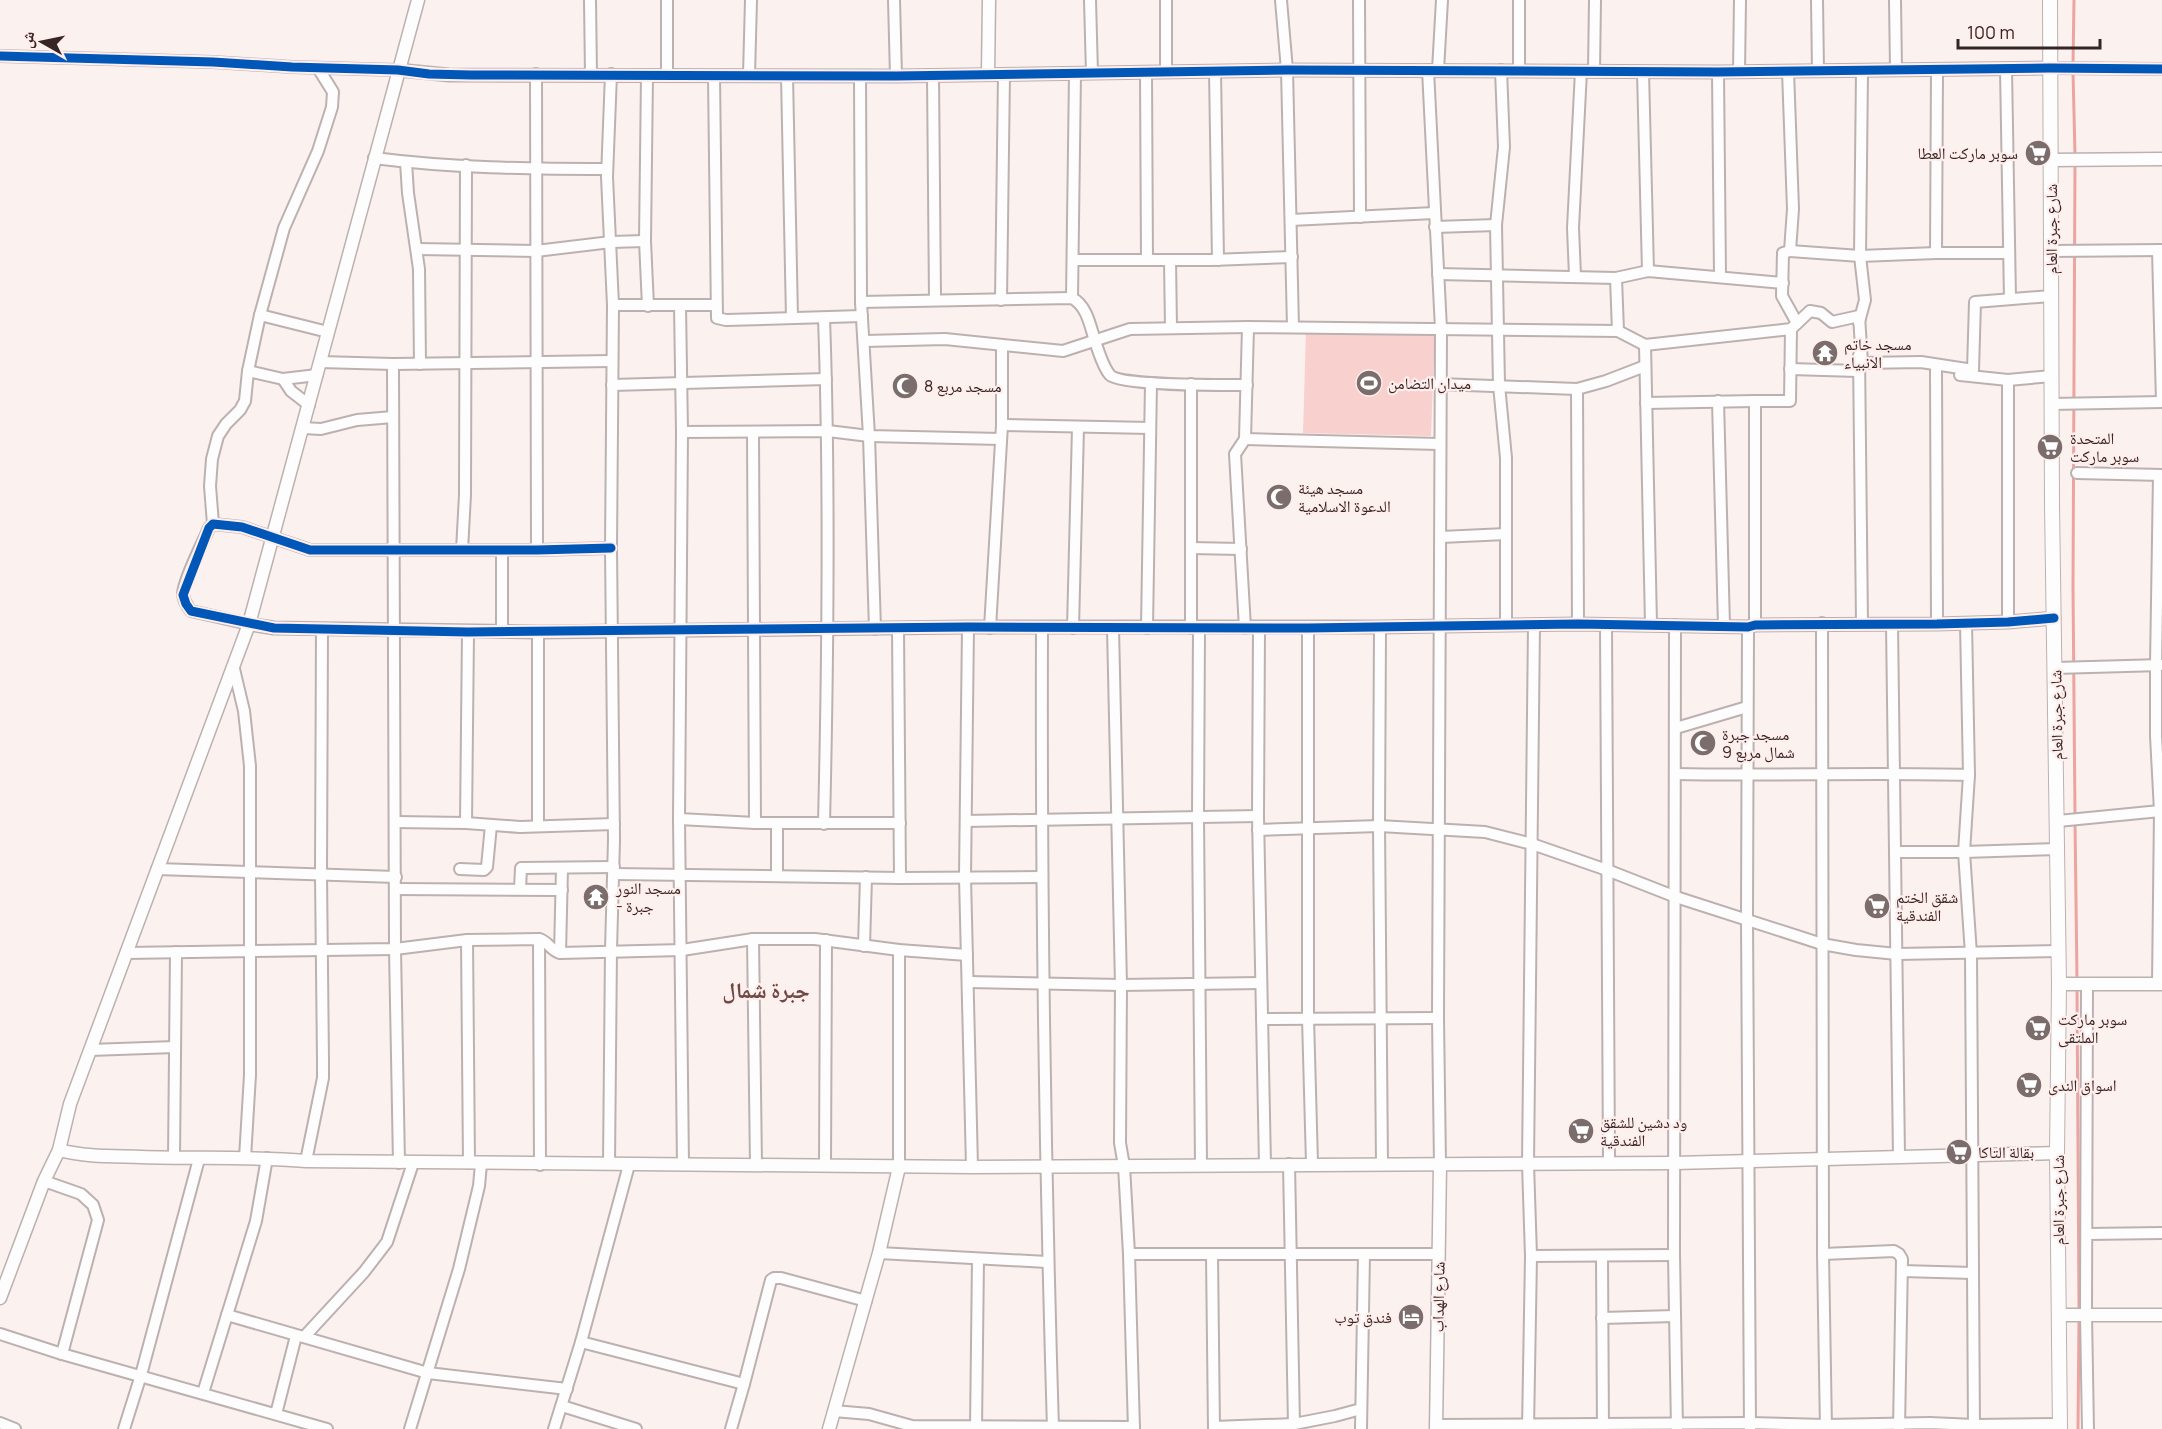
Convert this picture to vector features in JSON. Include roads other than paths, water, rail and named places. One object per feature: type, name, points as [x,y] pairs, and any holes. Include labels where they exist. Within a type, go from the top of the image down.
[{"type":"main road","name":"شارع جبرة العام","points":[[2050,0],[2051,404],[2059,951],[2057,1153],[2060,1426]]},
{"type":"street","points":[[0,1298],[44,1181],[59,1150],[70,1104],[249,624],[418,0]]},
{"type":"street","points":[[590,0],[591,75]]},
{"type":"street","points":[[667,0],[667,75]]},
{"type":"street","points":[[749,75],[751,0]]},
{"type":"street","points":[[894,0],[896,76]]},
{"type":"street","points":[[988,74],[989,0]]},
{"type":"street","points":[[1090,0],[1092,73]]},
{"type":"street","points":[[1166,0],[1166,72]]},
{"type":"street","points":[[1281,0],[1287,70],[1293,327]]},
{"type":"street","points":[[1359,0],[1360,217]]},
{"type":"street","points":[[1440,1165],[1438,1018],[1441,329],[1434,213],[1433,70],[1442,0]]},
{"type":"street","points":[[1519,0],[1519,70]]},
{"type":"street","points":[[1575,276],[1573,228],[1595,0]]},
{"type":"street","points":[[1739,72],[1740,0]]},
{"type":"street","points":[[1817,0],[1818,71]]},
{"type":"street","points":[[1895,0],[1896,70]]},
{"type":"street","points":[[0,56],[398,69],[449,75],[896,76],[1287,70],[1739,72],[2162,69]]},
{"type":"street","points":[[318,68],[333,92],[332,107],[315,160],[284,228],[260,315],[244,401],[240,410],[218,436],[212,459],[210,486],[213,524],[209,528],[183,595],[191,611],[274,628],[468,632],[968,627],[1308,628],[1578,624],[1751,626],[1936,624],[2054,618]]},
{"type":"street","points":[[2006,69],[2007,253],[2010,299]]},
{"type":"street","points":[[1501,70],[1504,147],[1496,225],[1496,274],[1499,385],[1506,458],[1506,625]]},
{"type":"street","points":[[1936,253],[1937,70]]},
{"type":"street","points":[[1215,71],[1218,260]]},
{"type":"street","points":[[1788,71],[1793,209],[1790,251]]},
{"type":"street","points":[[1862,71],[1860,256],[1864,300],[1859,316],[1862,624]]},
{"type":"street","points":[[1643,72],[1647,272]]},
{"type":"street","points":[[1718,72],[1720,276]]},
{"type":"street","points":[[1072,297],[1075,73]]},
{"type":"street","points":[[1146,73],[1147,260]]},
{"type":"street","points":[[536,74],[537,550]]},
{"type":"street","points":[[609,1164],[614,870],[611,548],[612,305],[607,169],[611,74]]},
{"type":"street","points":[[1001,300],[1004,74]]},
{"type":"street","points":[[647,75],[645,241],[648,306]]},
{"type":"street","points":[[933,75],[935,300]]},
{"type":"street","points":[[714,76],[715,313],[720,320],[862,316]]},
{"type":"street","points":[[787,76],[792,318]]},
{"type":"street","points":[[860,76],[861,302],[870,436],[875,629]]},
{"type":"street","points":[[374,158],[466,165],[607,169]]},
{"type":"street","points":[[2051,160],[2162,159]]},
{"type":"street","points":[[406,162],[408,193],[417,249],[420,294],[420,364]]},
{"type":"street","points":[[462,550],[465,495],[466,165]]},
{"type":"street","points":[[1291,219],[1434,213]]},
{"type":"street","points":[[1435,227],[1496,225]]},
{"type":"street","points":[[417,249],[536,251],[611,242],[645,241]]},
{"type":"street","points":[[2051,250],[2160,250],[2162,402],[2051,404]]},
{"type":"street","points":[[1646,403],[1790,401],[1794,326],[1782,296],[1783,253],[1790,251],[1860,256],[2007,253]]},
{"type":"street","points":[[1073,260],[1218,260],[1292,257]]},
{"type":"street","points":[[1170,260],[1171,328]]},
{"type":"street","points":[[1438,274],[1616,278],[1647,272],[1720,276],[1783,283]]},
{"type":"street","points":[[1616,278],[1617,331]]},
{"type":"street","points":[[1975,302],[2051,296]]},
{"type":"street","points":[[861,302],[1072,297],[1079,302],[1090,323],[1109,374],[1122,380],[1151,383],[1247,385]]},
{"type":"street","points":[[1859,316],[1862,363],[1920,364],[1973,370],[1975,302]]},
{"type":"street","points":[[1975,302],[1974,370],[1976,378]]},
{"type":"street","points":[[612,305],[716,305]]},
{"type":"street","points":[[680,306],[682,432],[679,819],[683,1165]]},
{"type":"street","points":[[865,341],[945,339],[1063,351],[1130,329],[1293,327],[1617,331],[1645,345],[1794,326],[1810,311],[1821,313],[1832,322],[1859,316]]},
{"type":"street","points":[[260,315],[328,332]]},
{"type":"street","points":[[824,318],[828,431],[828,630],[824,824]]},
{"type":"street","points":[[1245,628],[1235,454],[1245,440],[1248,327]]},
{"type":"street","points":[[990,628],[1002,425],[1002,345]]},
{"type":"street","points":[[1645,345],[1651,624]]},
{"type":"street","points":[[320,362],[465,364],[612,361]]},
{"type":"street","points":[[393,364],[395,949],[399,1163]]},
{"type":"street","points":[[1790,369],[1920,364],[1936,370],[1976,378],[2008,380],[2052,376]]},
{"type":"street","points":[[1439,384],[1577,389],[1645,366]]},
{"type":"street","points":[[1936,370],[1936,624]]},
{"type":"street","points":[[248,371],[283,379],[316,375]]},
{"type":"street","points":[[283,379],[291,391],[309,405]]},
{"type":"street","points":[[612,385],[826,380]]},
{"type":"street","points":[[2008,380],[2008,622]]},
{"type":"street","points":[[1147,628],[1151,383]]},
{"type":"street","points":[[1191,384],[1191,548],[1195,628],[1201,1165]]},
{"type":"street","points":[[1577,389],[1578,624]]},
{"type":"street","points":[[1718,401],[1724,626]]},
{"type":"street","points":[[1750,1426],[1747,775],[1755,401]]},
{"type":"street","points":[[303,428],[321,429],[357,420],[393,417]]},
{"type":"street","points":[[1002,425],[1150,428]]},
{"type":"street","points":[[1073,628],[1078,428]]},
{"type":"street","points":[[682,432],[828,431],[870,436],[1001,439]]},
{"type":"street","points":[[753,432],[755,823]]},
{"type":"street","points":[[1245,440],[1439,444]]},
{"type":"street","points":[[2059,984],[2160,984],[2161,475],[2077,473]]},
{"type":"street","points":[[213,524],[242,527],[310,550],[611,548]]},
{"type":"street","points":[[1441,537],[1506,534]]},
{"type":"street","points":[[1191,548],[1241,549]]},
{"type":"street","points":[[502,550],[502,632]]},
{"type":"street","points":[[1966,623],[1969,775],[1964,852],[1971,954],[1974,1427]]},
{"type":"street","points":[[1822,624],[1822,1254],[1826,1427]]},
{"type":"street","points":[[1893,624],[1899,1157]]},
{"type":"street","points":[[1528,1427],[1531,1256],[1528,1164],[1534,625]]},
{"type":"street","points":[[1606,625],[1609,1163]]},
{"type":"street","points":[[1676,625],[1674,1255],[1677,1426]]},
{"type":"street","points":[[968,627],[965,877],[972,1167]]},
{"type":"street","points":[[1380,627],[1378,826],[1382,1165]]},
{"type":"street","points":[[1042,628],[1041,821],[1047,1262],[1053,1429]]},
{"type":"street","points":[[834,1412],[869,1414],[898,1425],[912,1426],[1134,1428],[1129,1254],[1124,1166],[1120,1143],[1121,985],[1113,628]]},
{"type":"street","points":[[1258,628],[1258,830],[1265,1165]]},
{"type":"street","points":[[1308,628],[1308,1018],[1312,1164]]},
{"type":"street","points":[[306,1161],[323,1077],[322,629]]},
{"type":"street","points":[[898,629],[900,878]]},
{"type":"street","points":[[466,823],[468,632]]},
{"type":"street","points":[[538,632],[538,826]]},
{"type":"street","points":[[2055,668],[2159,665]]},
{"type":"street","points":[[234,669],[244,711],[250,766],[250,1075],[244,1158]]},
{"type":"street","points":[[1676,728],[1748,707]]},
{"type":"street","points":[[1676,774],[1894,772],[1969,775]]},
{"type":"street","points":[[2058,821],[2160,811]]},
{"type":"street","points":[[966,821],[1258,816]]},
{"type":"street","points":[[679,819],[755,823],[900,823]]},
{"type":"street","points":[[395,822],[466,823],[520,827],[614,824]]},
{"type":"street","points":[[777,823],[777,875]]},
{"type":"street","points":[[460,869],[484,870],[487,867],[491,825]]},
{"type":"street","points":[[1258,830],[1378,826],[1485,832],[1532,844],[1676,897],[1822,944],[1897,954],[2059,951]]},
{"type":"street","points":[[1896,852],[2058,849]]},
{"type":"street","points":[[520,889],[521,868],[680,874],[900,878],[1042,877]]},
{"type":"street","points":[[157,869],[396,877]]},
{"type":"street","points":[[560,952],[562,869]]},
{"type":"street","points":[[864,946],[866,877]]},
{"type":"street","points":[[396,890],[562,890]]},
{"type":"street","points":[[126,953],[395,949],[467,940],[539,939],[560,952],[682,950],[753,939],[826,940],[899,950],[967,955]]},
{"type":"street","points":[[539,939],[540,1165]]},
{"type":"street","points":[[753,939],[756,1166]]},
{"type":"street","points":[[410,1429],[459,1269],[479,1186],[475,1164],[467,940]]},
{"type":"street","points":[[825,1166],[826,940]]},
{"type":"street","points":[[829,1429],[879,1253],[899,1167],[899,950]]},
{"type":"street","points":[[174,1158],[176,952]]},
{"type":"street","points":[[969,982],[1121,985],[1261,983]]},
{"type":"street","points":[[2087,984],[2088,1429]]},
{"type":"street","points":[[1262,1019],[1438,1018]]},
{"type":"street","points":[[90,1050],[175,1047]]},
{"type":"street","points":[[59,1150],[90,1156],[199,1159],[267,1158],[306,1161],[540,1165],[899,1167],[1675,1163],[2057,1153]]},
{"type":"street","points":[[203,1393],[256,1221],[267,1158]]},
{"type":"street","points":[[124,1429],[141,1375],[199,1159]]},
{"type":"street","points":[[276,1414],[300,1336],[364,1272],[387,1242],[413,1163]]},
{"type":"street","points":[[1290,1164],[1294,1424]]},
{"type":"street","points":[[554,1429],[581,1342],[629,1165]]},
{"type":"street","name":"شارع الهداب","points":[[1436,1427],[1440,1165]]},
{"type":"street","points":[[44,1181],[81,1194],[93,1205],[98,1220],[62,1354]]},
{"type":"street","points":[[2087,1234],[2162,1233]]},
{"type":"street","points":[[1822,1254],[1894,1251],[1902,1259],[1899,1426]]},
{"type":"street","points":[[879,1253],[1047,1262]]},
{"type":"street","points":[[1129,1254],[1438,1254]]},
{"type":"street","points":[[1361,1429],[1364,1254]]},
{"type":"street","points":[[1212,1255],[1214,1428],[1294,1424],[1361,1409]]},
{"type":"street","points":[[1531,1256],[1674,1255]]},
{"type":"street","points":[[1602,1256],[1603,1427]]},
{"type":"street","points":[[976,1428],[978,1259]]},
{"type":"street","points":[[1902,1271],[1973,1273]]},
{"type":"street","points":[[731,1429],[771,1280],[781,1278],[866,1301]]},
{"type":"street","points":[[2059,1315],[2162,1315]]},
{"type":"street","points":[[227,1316],[428,1373],[567,1389]]},
{"type":"street","points":[[1602,1318],[1675,1316]]},
{"type":"street","points":[[0,1334],[62,1354],[276,1414],[313,1427],[327,1429]]},
{"type":"street","points":[[581,1342],[744,1384]]},
{"type":"street","points":[[562,1406],[636,1429]]},
{"type":"street","points":[[0,1423],[15,1429]]},
{"type":"street","points":[[1436,1427],[2060,1426]]},
{"type":"waterway","points":[[2073,65],[2074,0]]},
{"type":"waterway","points":[[2073,72],[2075,155]]},
{"type":"waterway","points":[[2075,162],[2073,587],[2075,815]]},
{"type":"waterway","points":[[2075,822],[2077,980]]},
{"type":"waterway","points":[[2077,987],[2079,1310]]},
{"type":"waterway","points":[[2078,1429],[2079,1317]]},
{"type":"place","name":"سوبر ماركت العطا","points":[[2038,153]]},
{"type":"place","name":"مسجد خاتم الانبياء","points":[[1825,353]]},
{"type":"place","name":"ميدان التضامن","points":[[1369,383]]},
{"type":"place","name":"مسجد مربع 8","points":[[905,386]]},
{"type":"place","name":"المتحدة سوبر ماركت","points":[[2050,447]]},
{"type":"place","name":"مسجد هيئة الدعوة الاسلامية","points":[[1279,497]]},
{"type":"place","name":"مسجد جبرة شمال مربع 9","points":[[1703,743]]},
{"type":"place","name":"مسجد النور - جبرة","points":[[596,897]]},
{"type":"place","name":"شقق الختم الفندقية","points":[[1877,906]]},
{"type":"place","name":"سوبر ماركت الملتقى","points":[[2038,1028]]},
{"type":"place","name":"اسواق الندى","points":[[2029,1085]]},
{"type":"place","name":"ود دشين للشقق الفندقية","points":[[1581,1131]]},
{"type":"place","name":"بقالة التاكا","points":[[1959,1152]]},
{"type":"place","name":"فندق توب","points":[[1411,1317]]},
{"type":"district","name":"جبرة شمال","points":[[766,990]]}]
